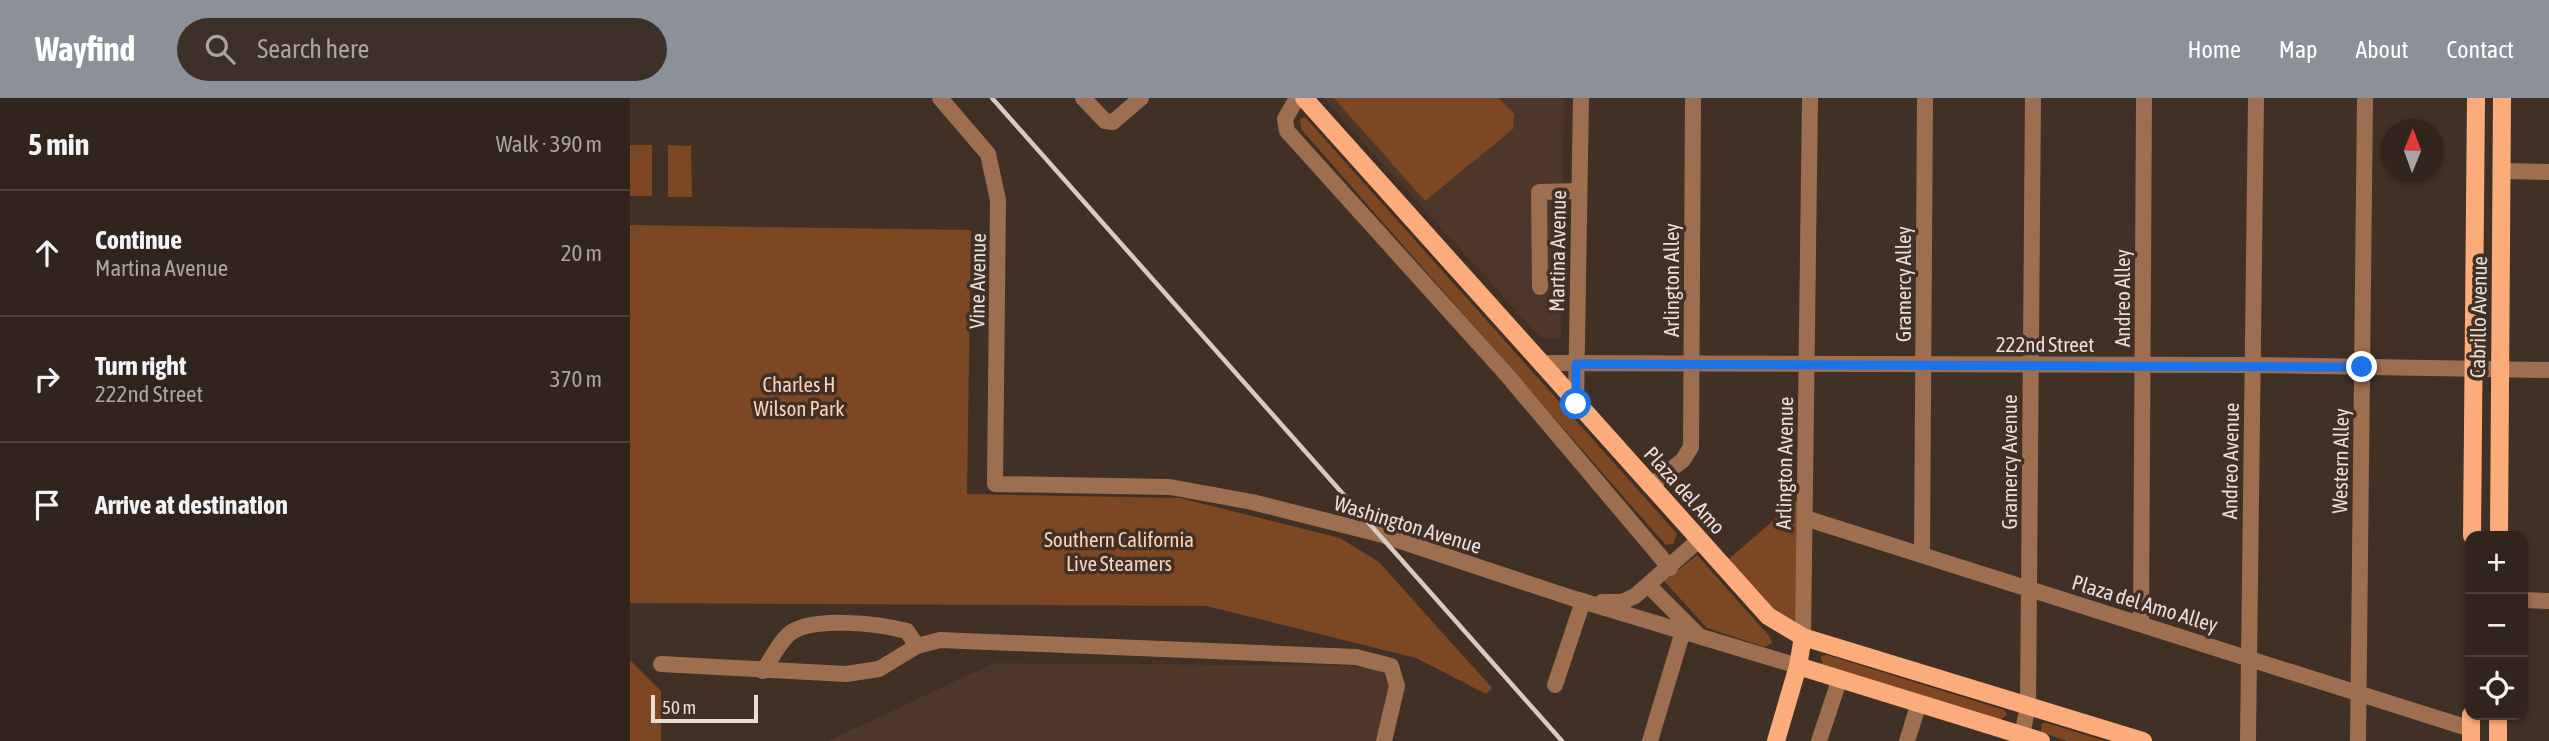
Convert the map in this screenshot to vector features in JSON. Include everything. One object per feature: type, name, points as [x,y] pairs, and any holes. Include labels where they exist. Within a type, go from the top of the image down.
[{"type":"main road","name":"Plaza del Amo","points":[[1304,98],[1768,617],[1803,637],[2143,741]]},
{"type":"main road","name":"Cabrillo Avenue","points":[[2472,531],[2476,98]]},
{"type":"main road","name":"Cabrillo Avenue","points":[[2499,531],[2502,98]]},
{"type":"main road","name":"Arlington Avenue","points":[[1776,741],[1798,666],[1803,637]]},
{"type":"main road","points":[[1798,666],[2022,738],[2041,741]]},
{"type":"main road","points":[[2498,720],[2498,741]]},
{"type":"street","name":"Vine Avenue","points":[[940,98],[988,153],[999,200],[995,484]]},
{"type":"street","points":[[1083,98],[1105,121],[1113,122],[1141,98]]},
{"type":"street","points":[[1297,98],[1285,118],[1287,131],[1507,376],[1670,568]]},
{"type":"street","name":"Martina Avenue","points":[[1576,404],[1581,98]]},
{"type":"street","name":"Arlington Alley","points":[[1650,486],[1683,460],[1691,447],[1693,98]]},
{"type":"street","name":"Arlington Avenue","points":[[1803,637],[1810,98]]},
{"type":"street","name":"Gramercy Alley","points":[[1922,555],[1925,98]]},
{"type":"street","name":"Gramercy Avenue","points":[[2022,738],[2028,705],[2030,589],[2033,98]]},
{"type":"street","name":"Andreo Alley","points":[[2141,624],[2144,98]]},
{"type":"street","name":"Andreo Avenue","points":[[2248,741],[2256,98]]},
{"type":"street","name":"Western Alley","points":[[2358,741],[2365,98]]},
{"type":"street","points":[[2502,172],[2549,172]]},
{"type":"street","points":[[1540,287],[1539,192],[1579,191]]},
{"type":"street","name":"222nd Street","points":[[1541,363],[2252,365],[2549,370]]},
{"type":"street","name":"Washington Avenue","points":[[995,484],[1170,487],[1220,495],[1379,534],[1577,599],[1798,666]]},
{"type":"street","name":"Plaza del Amo Alley","points":[[1805,518],[2471,728]]},
{"type":"street","points":[[1555,685],[1577,599],[1622,602],[1649,586],[1699,540]]},
{"type":"street","points":[[1649,586],[1691,634],[1650,741]]},
{"type":"street","points":[[2528,600],[2549,601]]},
{"type":"street","points":[[763,671],[789,634],[806,625],[881,624],[907,631],[917,646]]},
{"type":"street","points":[[661,664],[846,674],[879,669],[917,646],[940,640],[1356,657],[1391,666],[1396,699],[1384,741]]},
{"type":"street","points":[[1819,741],[1840,678]]},
{"type":"street","points":[[1907,741],[1919,703]]},
{"type":"shaded area","points":[[1323,98],[1564,98],[1561,339],[1541,338]]},
{"type":"shaded area","points":[[994,663],[1380,666],[1392,695],[1377,741],[828,741]]},
{"type":"green space","points":[[1334,98],[1499,98],[1514,114],[1513,129],[1425,201]]},
{"type":"green space","points":[[1305,117],[1672,528],[1677,534],[1673,544],[1666,545],[1657,535],[1301,129],[1300,119]]},
{"type":"green space","points":[[630,145],[652,145],[652,196],[630,196]]},
{"type":"green space","points":[[668,145],[691,146],[692,197],[668,197]]},
{"type":"green space","name":"Charles H Wilson Park","points":[[630,225],[971,230],[967,494],[1180,498],[1340,538],[1379,562],[1492,688],[1486,694],[1416,658],[1206,606],[630,603]]},
{"type":"green space","points":[[1803,495],[1801,634],[1723,564]]},
{"type":"green space","points":[[1697,555],[1770,637],[1772,643],[1765,647],[1707,628],[1664,581]]},
{"type":"green space","points":[[1827,655],[2004,710],[2007,715],[2000,720],[1822,664],[1821,656]]},
{"type":"green space","points":[[630,660],[661,691],[661,741],[630,741]]},
{"type":"green space","points":[[2042,723],[2105,741],[2067,741],[2041,732]]},
{"type":"railway","points":[[992,98],[1562,741]]},
{"type":"route","points":[[1576,404],[1576,364],[2362,367]]},
{"type":"park label","name":"Southern California Live Steamers","points":[[1119,551]]}]
